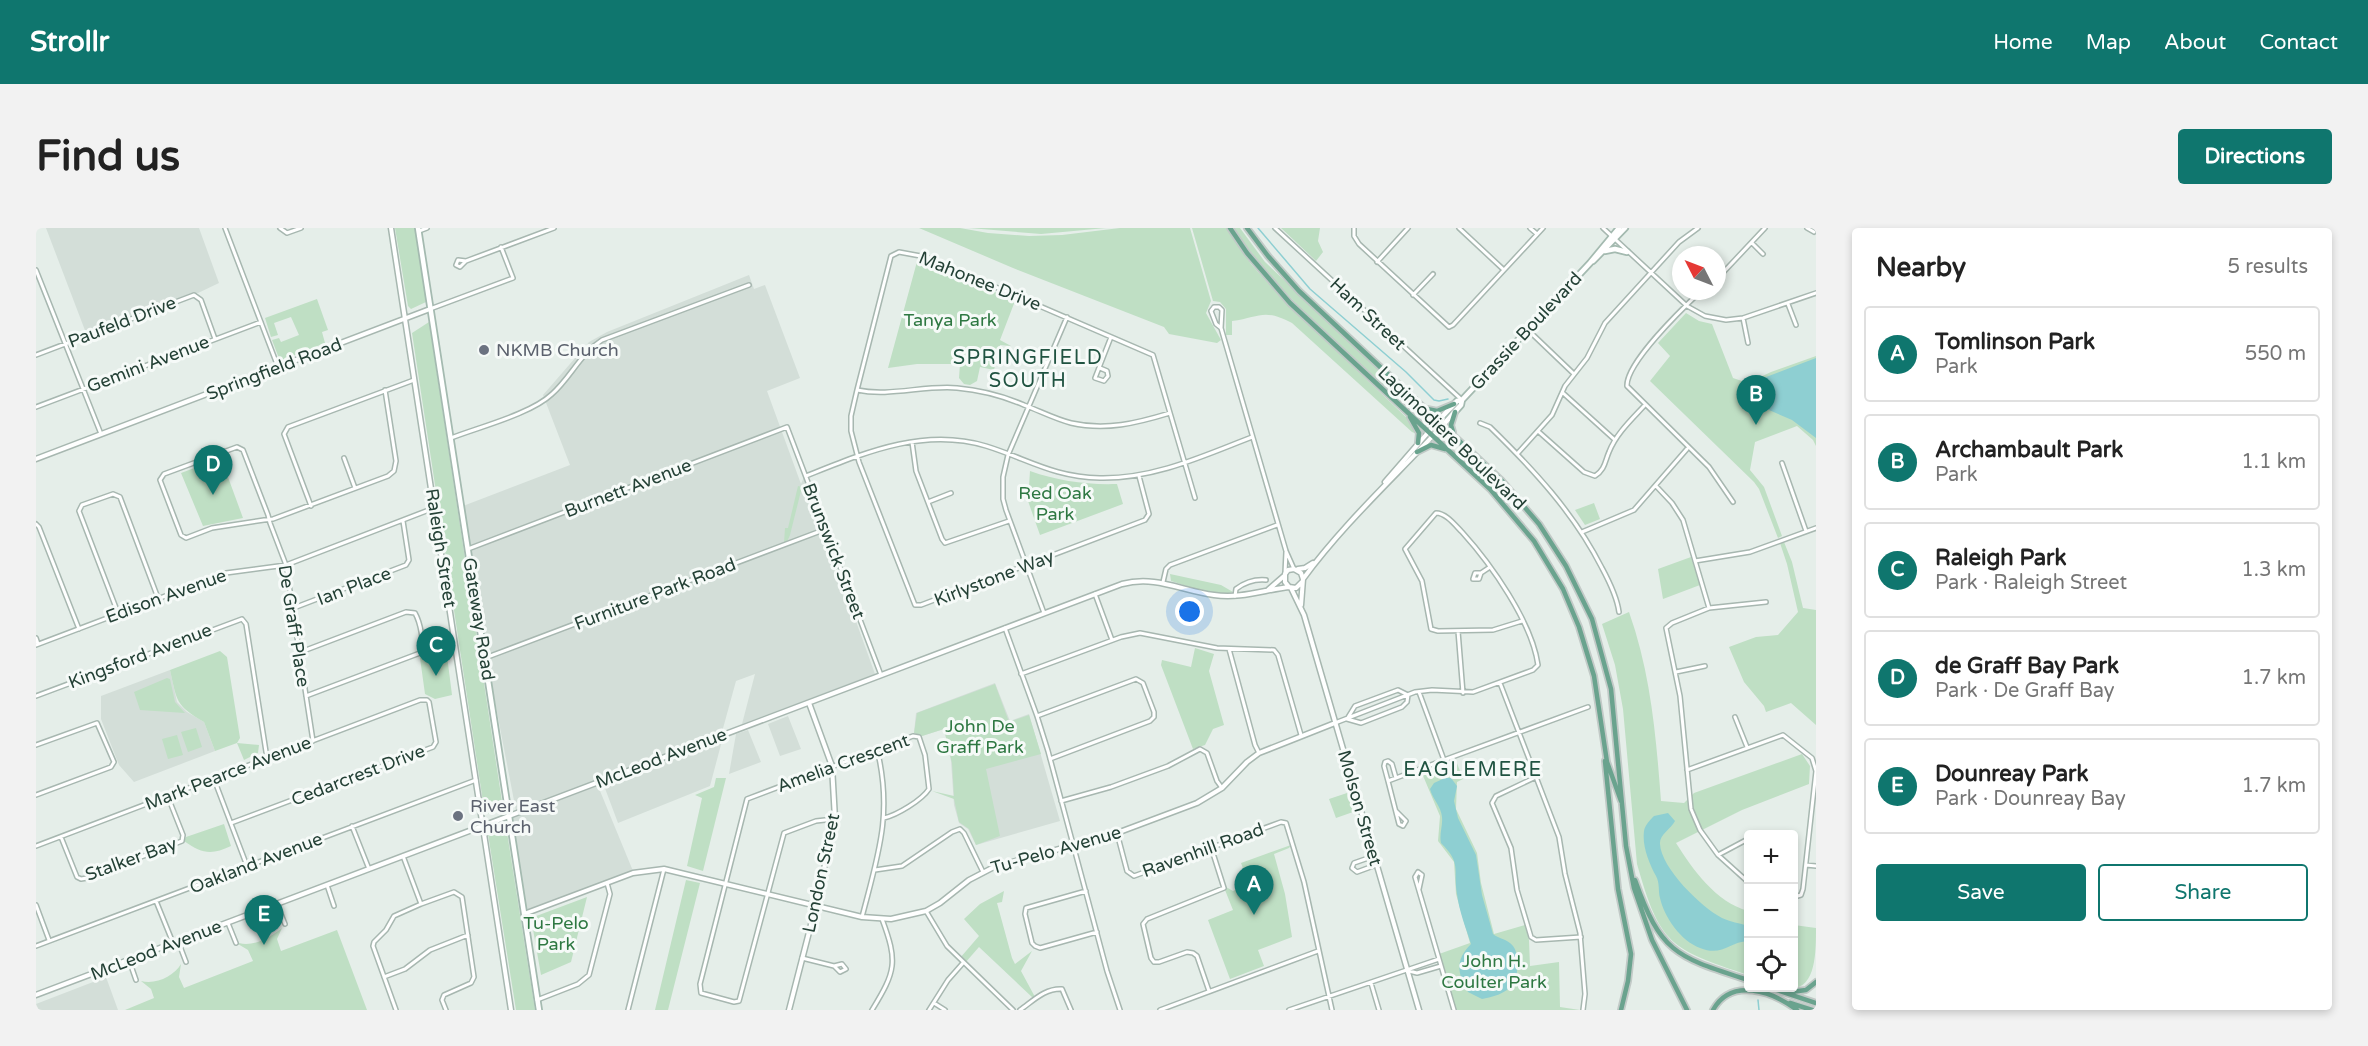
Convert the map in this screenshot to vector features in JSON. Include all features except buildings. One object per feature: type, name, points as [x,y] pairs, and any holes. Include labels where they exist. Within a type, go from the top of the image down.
[{"type":"main road","name":"Lagimodiere Boulevard","points":[[1230,228],[1255,263],[1290,303],[1490,489],[1521,524],[1548,562],[1563,589],[1579,627],[1594,676],[1609,768],[1623,807]]},
{"type":"main road","name":"Lagimodiere Boulevard","points":[[1247,228],[1299,291],[1502,481],[1539,524],[1566,566],[1586,605],[1600,643],[1611,689],[1628,862],[1645,922],[1687,1010]]},
{"type":"main road","name":"Grassie Boulevard","points":[[1590,262],[1605,250],[1619,228]]},
{"type":"main road","name":"Grassie Boulevard","points":[[1440,423],[1454,404],[1462,400],[1590,262],[1625,228]]},
{"type":"main road","name":"Gateway Road","points":[[418,230],[539,1010]]},
{"type":"main road","points":[[1605,250],[1615,249],[1627,252]]},
{"type":"main road","name":"Grassie Boulevard","points":[[1440,423],[1455,412],[1462,400]]},
{"type":"main road","points":[[1422,406],[1435,411],[1454,404]]},
{"type":"main road","points":[[1405,410],[1418,430],[1418,443]]},
{"type":"main road","points":[[1455,412],[1452,430],[1462,443]]},
{"type":"main road","points":[[1417,452],[1433,445],[1451,453]]},
{"type":"main road","points":[[1604,743],[1618,889],[1631,954],[1629,981],[1621,1010]]},
{"type":"main road","points":[[1628,862],[1647,914],[1666,943],[1689,959],[1744,978]]},
{"type":"main road","points":[[1798,991],[1803,991],[1816,982]]},
{"type":"main road","points":[[1713,1010],[1721,998],[1739,990],[1756,991],[1812,1010]]},
{"type":"main road","points":[[1786,992],[1816,1003]]},
{"type":"main road","points":[[1782,1000],[1797,1010]]},
{"type":"street","points":[[225,228],[278,367]]},
{"type":"street","points":[[280,228],[287,233],[301,228]]},
{"type":"street","name":"Raleigh Street","points":[[391,228],[511,1010]]},
{"type":"street","points":[[418,230],[427,228]]},
{"type":"street","points":[[466,261],[554,228]]},
{"type":"street","name":"Ham Street","points":[[1275,228],[1462,400]]},
{"type":"street","points":[[1354,228],[1356,240],[1377,262],[1449,327],[1454,325],[1543,228]]},
{"type":"street","points":[[1377,262],[1408,228]]},
{"type":"street","points":[[1459,228],[1504,270]]},
{"type":"street","points":[[1530,228],[1537,234]]},
{"type":"street","points":[[1603,228],[1687,306],[1712,318],[1726,320],[1743,318],[1816,293]]},
{"type":"street","points":[[1517,454],[1552,415],[1574,374],[1587,358],[1605,323],[1679,242],[1698,228]]},
{"type":"street","points":[[1726,270],[1766,228]]},
{"type":"street","points":[[1807,228],[1814,232]]},
{"type":"street","points":[[1752,243],[1763,254]]},
{"type":"street","name":"Springfield Road","points":[[36,459],[513,278],[501,248]]},
{"type":"street","name":"Mahonee Drive","points":[[857,456],[850,424],[890,259],[896,253],[913,253],[1153,355],[1195,498]]},
{"type":"street","points":[[36,270],[101,434]]},
{"type":"street","points":[[1413,295],[1433,274]]},
{"type":"street","points":[[451,438],[543,402],[557,390],[587,351],[602,340],[749,285]]},
{"type":"street","name":"Paufeld Drive","points":[[36,355],[194,295],[201,300],[215,339]]},
{"type":"street","points":[[1693,300],[1641,355],[1630,371],[1627,386],[1687,449],[1708,467],[1732,502]]},
{"type":"street","points":[[1788,303],[1796,325]]},
{"type":"street","points":[[1221,328],[1216,324],[1211,311],[1214,307],[1222,310],[1221,328],[1286,550],[1303,580],[1299,586],[1235,596],[1203,593],[1163,582],[1166,569],[1170,565],[1278,525]]},
{"type":"street","points":[[1044,613],[1009,521],[1003,499],[1003,477],[1008,455],[1067,317]]},
{"type":"street","points":[[1743,318],[1748,343]]},
{"type":"street","name":"Gemini Avenue","points":[[36,407],[261,322]]},
{"type":"street","points":[[1528,330],[1574,374]]},
{"type":"street","points":[[1100,368],[1107,371],[1108,376],[1104,381],[1095,378],[1112,336]]},
{"type":"street","points":[[1024,353],[1047,363]]},
{"type":"street","points":[[311,506],[285,430],[414,380]]},
{"type":"street","points":[[857,390],[881,393],[924,387],[956,388],[997,396],[1071,423],[1101,426],[1140,422],[1170,413]]},
{"type":"street","points":[[269,519],[311,506],[388,476],[396,466],[385,390]]},
{"type":"street","points":[[1563,393],[1615,440]]},
{"type":"street","points":[[1539,432],[1584,472],[1592,476],[1598,474],[1603,468],[1615,440],[1644,405]]},
{"type":"street","name":"Grassie Boulevard","points":[[1303,580],[1316,561],[1417,452],[1440,423]]},
{"type":"street","points":[[1480,423],[1490,427],[1551,489],[1582,532],[1606,576],[1618,612]]},
{"type":"street","name":"Brunswick Street","points":[[787,428],[881,675]]},
{"type":"street","name":"Burnett Avenue","points":[[468,549],[787,428]]},
{"type":"street","name":"Grassie Boulevard","points":[[1382,488],[1418,443],[1431,434]]},
{"type":"street","points":[[806,476],[857,456],[912,441],[938,439],[985,446],[1047,470],[1081,477],[1138,476],[1185,463],[1252,437]]},
{"type":"street","points":[[912,441],[916,471],[945,543],[1009,521]]},
{"type":"street","name":"De Graff Place","points":[[269,519],[212,528],[186,538],[181,535],[160,480],[161,476],[237,447],[243,450],[269,519],[286,565],[313,741]]},
{"type":"street","points":[[1582,532],[1628,514],[1656,486],[1687,449]]},
{"type":"street","name":"Kirlystone Way","points":[[857,456],[915,605],[921,605],[1145,520],[1149,514],[1138,476]]},
{"type":"street","points":[[344,458],[355,488]]},
{"type":"street","points":[[1782,464],[1806,531]]},
{"type":"street","points":[[1656,486],[1680,514],[1709,609]]},
{"type":"street","points":[[928,502],[951,493]]},
{"type":"street","points":[[119,613],[79,511],[82,505],[113,494],[120,497],[158,598]]},
{"type":"street","name":"Edison Avenue","points":[[37,645],[226,573],[286,565],[434,508]]},
{"type":"street","points":[[1335,723],[1419,692],[1432,690],[1473,692],[1533,670],[1538,665],[1522,621],[1490,567],[1458,528],[1439,512],[1406,544],[1405,550],[1422,581],[1430,626],[1434,630],[1493,630],[1522,621]]},
{"type":"street","name":"Ian Place","points":[[291,609],[406,566],[409,560],[403,521]]},
{"type":"street","points":[[36,524],[79,628]]},
{"type":"street","points":[[1695,561],[1742,554],[1816,528]]},
{"type":"street","name":"Furniture Park Road","points":[[485,658],[826,530]]},
{"type":"street","points":[[1286,550],[1284,575],[1285,582],[1290,587]]},
{"type":"street","name":"Grassie Boulevard","points":[[1295,569],[1305,568],[1316,561]]},
{"type":"street","points":[[1481,573],[1490,567]]},
{"type":"street","points":[[1267,590],[1288,570],[1295,569]]},
{"type":"street","points":[[1235,596],[1238,586],[1255,580],[1266,580]]},
{"type":"street","name":"Molson Street","points":[[1301,606],[1303,580]]},
{"type":"street","name":"McLeod Avenue","points":[[36,995],[1095,594],[1134,581],[1163,582]]},
{"type":"street","name":"Molson Street","points":[[1290,587],[1301,606],[1419,1010]]},
{"type":"street","points":[[1095,594],[1112,640]]},
{"type":"street","points":[[1744,878],[1718,855],[1695,821],[1689,793],[1676,672],[1666,626],[1709,609],[1766,602]]},
{"type":"street","points":[[298,653],[406,612],[415,613],[418,618],[423,648],[420,653],[306,696]]},
{"type":"street","name":"Kingsford Avenue","points":[[36,696],[238,619],[243,620],[246,624],[267,758]]},
{"type":"street","points":[[1005,628],[1050,759],[1107,971],[1120,1010]]},
{"type":"street","points":[[1458,631],[1463,693]]},
{"type":"street","points":[[1021,674],[1112,640],[1140,633],[1228,649],[1276,652],[1301,735]]},
{"type":"street","points":[[36,638],[37,645]]},
{"type":"street","points":[[1228,649],[1259,753]]},
{"type":"street","points":[[1676,672],[1705,666]]},
{"type":"street","points":[[1037,716],[1136,679],[1143,683],[1154,712],[1154,717],[1150,721],[1050,759]]},
{"type":"street","points":[[1500,683],[1555,821],[1564,874],[1581,937],[1585,994],[1583,1010]]},
{"type":"street","points":[[1347,719],[1355,706],[1398,690],[1408,695]]},
{"type":"street","points":[[1419,692],[1444,760]]},
{"type":"street","points":[[1347,719],[1361,723],[1382,715],[1405,705],[1408,695]]},
{"type":"street","name":"Mark Pearce Avenue","points":[[36,846],[420,700]]},
{"type":"street","name":"Cedarcrest Drive","points":[[231,823],[433,747],[436,742],[431,706],[427,700],[420,700]]},
{"type":"street","name":"London Street","points":[[790,1010],[835,819],[832,766],[809,702]]},
{"type":"street","points":[[1388,781],[1588,707]]},
{"type":"street","points":[[1735,717],[1747,747]]},
{"type":"street","points":[[36,745],[97,723],[114,762],[111,767],[36,795]]},
{"type":"street","name":"Tu-Pelo Avenue","points":[[524,914],[645,870],[664,869],[862,917],[900,918],[926,911],[983,872],[998,866],[1117,833],[1203,800],[1222,788],[1259,753],[1335,723]]},
{"type":"street","name":"Amelia Crescent","points":[[725,882],[747,799],[913,736],[919,737],[925,755],[929,789],[924,796],[903,810],[884,818]]},
{"type":"street","points":[[1687,770],[1747,747],[1785,736],[1812,758],[1815,764],[1815,783],[1803,891],[1798,897]]},
{"type":"street","points":[[862,917],[875,870],[884,818],[884,782],[877,749]]},
{"type":"street","points":[[1061,801],[1111,787],[1168,766],[1200,749],[1207,753],[1217,781],[1222,788]]},
{"type":"street","points":[[1396,778],[1392,764],[1385,762],[1384,766],[1399,824],[1404,825],[1406,821],[1396,811]]},
{"type":"street","points":[[1536,777],[1496,796],[1492,801],[1493,807],[1511,848],[1517,890],[1531,938],[1536,940],[1581,937]]},
{"type":"street","points":[[214,778],[247,866]]},
{"type":"street","name":"Oakland Avenue","points":[[36,946],[476,780]]},
{"type":"street","name":"Stalker Bay","points":[[61,837],[77,877],[83,879],[98,874],[182,841],[183,836],[168,796]]},
{"type":"street","points":[[725,882],[699,986],[700,992],[704,995],[734,1002],[739,1001],[742,996],[784,833],[816,821],[835,819]]},
{"type":"street","name":"Ravenhill Road","points":[[1117,833],[1127,872],[1132,876],[1281,822],[1286,823],[1304,883],[1332,1010]]},
{"type":"street","points":[[352,826],[369,869]]},
{"type":"street","points":[[875,870],[902,866],[952,832],[960,830],[964,833],[983,872]]},
{"type":"street","points":[[1718,855],[1744,842]]},
{"type":"street","points":[[1209,992],[1197,956],[1193,952],[1154,962],[1143,924],[1147,919],[1224,888],[1211,847]]},
{"type":"street","points":[[403,856],[421,904]]},
{"type":"street","points":[[1374,856],[1354,863],[1352,868],[1357,872],[1377,865]]},
{"type":"street","points":[[1806,865],[1816,866]]},
{"type":"street","points":[[628,1010],[664,869]]},
{"type":"street","points":[[1419,889],[1422,876],[1418,872],[1414,875],[1454,1010]]},
{"type":"street","points":[[537,1000],[578,984],[589,975],[610,894],[607,883]]},
{"type":"street","points":[[327,885],[334,906]]},
{"type":"street","points":[[1086,891],[1026,908],[1025,914],[1032,943],[1040,948],[1097,932]]},
{"type":"street","points":[[396,1010],[373,948],[374,942],[386,930],[394,915],[448,894],[458,894],[462,897],[474,977],[471,983],[444,995],[442,1000],[446,1010]]},
{"type":"street","points":[[156,901],[186,962]]},
{"type":"street","points":[[277,904],[285,924]]},
{"type":"street","points":[[36,905],[49,941]]},
{"type":"street","points":[[926,911],[947,946],[1012,1010]]},
{"type":"street","points":[[872,1010],[887,985],[893,962],[892,946],[882,919]]},
{"type":"street","points":[[228,923],[236,943]]},
{"type":"street","points":[[384,977],[405,969],[430,950],[468,935]]},
{"type":"street","points":[[1160,1010],[1318,951]]},
{"type":"street","points":[[802,958],[834,966]]},
{"type":"street","points":[[1288,1010],[1439,959]]},
{"type":"street","points":[[129,960],[136,981]]},
{"type":"street","points":[[929,1010],[948,980],[963,963]]},
{"type":"street","points":[[1407,971],[1417,974],[1441,966]]},
{"type":"street","points":[[1371,983],[1379,1010]]},
{"type":"street","points":[[1020,1010],[1041,995],[1057,989],[1062,989],[1071,1010]]},
{"type":"street","points":[[934,1003],[945,1010]]},
{"type":"shaded area","points":[[46,228],[199,228],[219,283],[198,293],[192,293],[86,333]]},
{"type":"shaded area","points":[[749,275],[754,289],[765,285],[800,378],[767,391],[801,484],[804,477],[875,674],[742,724],[755,674],[736,681],[722,732],[516,811],[487,660],[524,646],[522,642],[487,656],[463,506],[570,465],[543,395],[589,342],[607,332]]},
{"type":"shaded area","points":[[170,670],[177,702],[187,712],[204,722],[215,751],[134,782],[119,765],[101,719],[101,696]]},
{"type":"shaded area","name":"John De Graff Park","points":[[995,683],[1010,721],[1029,714],[1060,821],[976,845],[968,829],[959,823],[954,805],[951,761],[944,729],[922,736],[914,733],[916,713]]},
{"type":"shaded area","points":[[788,716],[801,749],[780,756],[768,724]]},
{"type":"shaded area","points":[[748,730],[761,762],[729,774],[736,734]]},
{"type":"shaded area","points":[[723,737],[710,786],[618,823],[603,783]]},
{"type":"shaded area","points":[[598,786],[633,871],[526,910],[513,817]]},
{"type":"shaded area","points":[[106,977],[118,1010],[39,1010],[36,1004]]},
{"type":"green space","points":[[395,228],[416,228],[426,302],[411,309],[408,306]]},
{"type":"green space","points":[[919,228],[960,228],[1029,236],[1062,235],[1120,228],[1190,228],[1211,301],[1206,313],[1221,340],[1217,343],[1169,334],[1164,327],[1013,268]]},
{"type":"green space","points":[[969,228],[1106,228],[1041,234]]},
{"type":"green space","points":[[1192,228],[1226,228],[1251,264],[1281,298],[1409,420],[1417,434],[1412,432],[1292,323],[1283,318],[1268,315],[1232,321],[1232,335],[1226,335],[1226,309],[1220,302],[1213,301]]},
{"type":"green space","points":[[1233,228],[1240,228],[1265,262],[1427,414],[1431,422],[1427,422],[1315,323],[1280,287]]},
{"type":"green space","points":[[1281,228],[1320,228],[1318,241],[1323,252],[1316,261]]},
{"type":"green space","name":"Tanya Park","points":[[918,258],[1015,301],[1000,340],[1011,346],[1000,345],[994,370],[980,367],[977,381],[970,385],[964,384],[959,378],[960,364],[917,364],[888,368]]},
{"type":"green space","points":[[317,299],[328,330],[322,332],[325,343],[280,361],[272,340],[279,338],[281,342],[299,335],[291,317],[274,323],[278,335],[271,337],[265,318]]},
{"type":"green space","points":[[1686,313],[1699,321],[1712,324],[1733,378],[1748,383],[1816,356],[1816,446],[1813,440],[1797,426],[1755,442],[1750,470],[1764,487],[1782,536],[1778,538],[1759,489],[1754,482],[1650,381],[1670,356],[1658,343]]},
{"type":"green space","points":[[429,322],[503,808],[485,815],[412,333]]},
{"type":"green space","points":[[221,458],[243,518],[203,526],[181,473]]},
{"type":"green space","name":"Red Oak Park","points":[[1030,471],[1073,482],[1117,484],[1123,504],[1040,535],[1028,501]]},
{"type":"green space","points":[[798,486],[802,487],[790,535],[784,543],[785,528],[788,528]]},
{"type":"green space","points":[[1594,503],[1600,519],[1585,525],[1575,510]]},
{"type":"green space","points":[[1784,542],[1792,562],[1803,608],[1816,610],[1816,725],[1791,703],[1766,712],[1764,706],[1744,682],[1729,647],[1756,637],[1778,635],[1798,612],[1780,543]]},
{"type":"green space","points":[[1691,557],[1700,585],[1663,599],[1658,569]]},
{"type":"green space","points":[[1170,574],[1221,585],[1233,592],[1218,594],[1202,591],[1171,581]]},
{"type":"green space","points":[[1629,612],[1643,659],[1647,682],[1661,801],[1684,803],[1694,793],[1802,754],[1810,766],[1809,784],[1742,810],[1676,843],[1706,884],[1736,907],[1744,910],[1744,974],[1685,950],[1672,940],[1653,912],[1637,864],[1623,709],[1615,665],[1602,624]]},
{"type":"green space","points":[[445,640],[452,695],[435,699],[425,694],[420,658],[425,654],[426,646]]},
{"type":"green space","points":[[1195,648],[1214,654],[1209,671],[1224,725],[1213,729],[1205,745],[1193,749],[1161,665],[1162,660],[1191,667]]},
{"type":"green space","points":[[220,651],[227,657],[240,738],[237,743],[215,751],[204,722],[187,711],[176,696],[170,670]]},
{"type":"green space","points":[[167,678],[170,679],[175,702],[185,713],[140,710],[134,692]]},
{"type":"green space","name":"John De Graff Park","points":[[995,684],[1009,722],[1029,715],[1041,754],[986,769],[1000,836],[976,845],[969,829],[959,822],[954,799],[932,791],[954,796],[952,763],[944,729],[922,736],[914,733],[917,713]]},
{"type":"green space","points":[[196,728],[202,747],[188,752],[181,732]]},
{"type":"green space","points":[[177,735],[183,755],[168,759],[162,739]]},
{"type":"green space","points":[[237,743],[259,745],[258,753],[244,760]]},
{"type":"green space","name":"John H. Coulter Park","points":[[1455,758],[1463,779],[1457,782],[1456,809],[1477,853],[1481,883],[1494,934],[1525,925],[1529,940],[1530,966],[1559,962],[1560,1007],[1580,1010],[1456,1010],[1439,954],[1470,943],[1456,894],[1454,862],[1438,841],[1440,816],[1421,771]]},
{"type":"green space","points":[[716,778],[726,778],[703,871],[687,866],[702,798],[695,795],[714,787]]},
{"type":"green space","points":[[1347,793],[1353,812],[1336,818],[1329,799]]},
{"type":"green space","points":[[224,824],[231,846],[224,849],[213,852],[202,851],[184,841],[186,837]]},
{"type":"green space","points":[[506,826],[535,1010],[516,1010],[488,834],[490,829]]},
{"type":"green space","points":[[1291,845],[1274,854],[1285,894],[1292,937],[1258,950],[1264,966],[1230,979],[1208,920],[1233,910],[1225,890],[1226,887],[1233,891],[1249,884],[1241,863]]},
{"type":"green space","points":[[686,880],[700,883],[668,1010],[655,1010]]},
{"type":"green space","points":[[1004,891],[1002,902],[997,903],[1015,964],[1032,951],[1021,971],[1035,997],[1033,998],[979,947],[965,963],[960,958],[979,936],[964,919],[980,904]]},
{"type":"green space","name":"Tu-Pelo Park","points":[[587,897],[571,962],[541,975],[531,918]]},
{"type":"green space","points":[[1798,926],[1816,928],[1813,968],[1805,983],[1799,987]]},
{"type":"green space","points":[[282,928],[277,939],[281,951],[337,930],[367,1010],[125,1010],[154,998],[151,989],[141,981],[153,982],[164,978],[181,964],[179,977],[184,988],[253,961],[248,950],[238,944],[250,944],[262,940]]},
{"type":"water","points":[[1816,358],[1816,438],[1792,420],[1762,407],[1757,401],[1755,392],[1758,380]]},
{"type":"water","points":[[1451,778],[1457,786],[1454,801],[1458,818],[1476,855],[1482,895],[1493,934],[1511,944],[1516,955],[1517,972],[1512,985],[1497,995],[1482,999],[1468,992],[1460,973],[1460,961],[1471,944],[1458,900],[1454,862],[1448,850],[1441,843],[1441,813],[1430,789],[1434,783]]},
{"type":"water","points":[[1668,813],[1675,821],[1660,841],[1662,854],[1667,864],[1693,896],[1713,913],[1744,925],[1744,942],[1720,950],[1708,950],[1693,945],[1674,928],[1662,905],[1658,881],[1644,843],[1645,827],[1654,816]]},
{"type":"waterway","points":[[1258,228],[1310,289],[1406,372],[1434,400],[1448,399]]},
{"type":"waterway","points":[[1758,1000],[1759,1010]]},
{"type":"place","name":"NKMB Church","points":[[484,350]]},
{"type":"place","name":"Archambault Park","points":[[1756,425]]},
{"type":"place","name":"de Graff Bay Park","points":[[213,495]]},
{"type":"place","name":"Raleigh Park","points":[[436,676]]},
{"type":"place","name":"River East Church","points":[[458,816]]},
{"type":"place","name":"Tomlinson Park","points":[[1254,915]]},
{"type":"place","name":"Dounreay Park","points":[[264,945]]},
{"type":"district","name":"SPRINGFIELD SOUTH","points":[[1028,370]]},
{"type":"district","name":"EAGLEMERE","points":[[1473,770]]}]
